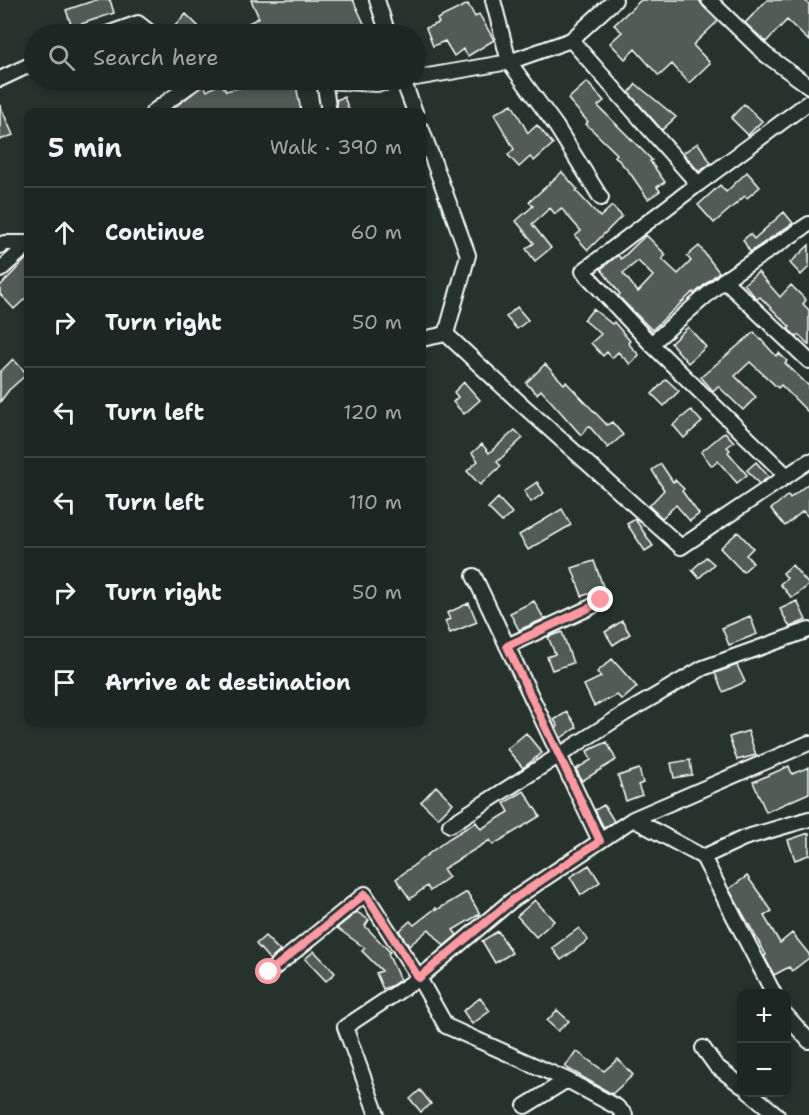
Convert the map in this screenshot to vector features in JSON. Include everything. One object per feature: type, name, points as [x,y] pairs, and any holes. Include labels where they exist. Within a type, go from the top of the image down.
[{"type":"street","points":[[377,0],[385,24]]},
{"type":"street","points":[[493,0],[509,62],[556,126],[601,198]]},
{"type":"street","points":[[426,76],[509,62],[571,40],[615,0]]},
{"type":"street","points":[[709,0],[766,55],[809,86]]},
{"type":"street","points":[[571,40],[698,184]]},
{"type":"street","points":[[0,79],[24,68]]},
{"type":"street","points":[[158,108],[183,90]]},
{"type":"street","points":[[324,90],[328,108]]},
{"type":"street","points":[[407,90],[414,108]]},
{"type":"street","points":[[787,476],[651,344],[583,271],[809,102]]},
{"type":"street","points":[[426,141],[468,255],[446,334]]},
{"type":"street","points":[[651,344],[724,280],[809,224]]},
{"type":"street","points":[[0,246],[4,243],[24,244]]},
{"type":"street","points":[[0,270],[24,248]]},
{"type":"street","points":[[724,280],[809,361]]},
{"type":"street","points":[[426,338],[446,334]]},
{"type":"street","points":[[446,334],[681,547],[809,461]]},
{"type":"street","points":[[474,576],[600,841]]},
{"type":"street","points":[[507,646],[591,607],[601,600]]},
{"type":"street","points":[[450,825],[624,714],[703,668],[809,630]]},
{"type":"street","points":[[377,1115],[345,1027],[419,978],[511,901],[633,819],[809,743]]},
{"type":"street","points":[[633,819],[703,857],[772,989]]},
{"type":"street","points":[[703,857],[744,838],[809,819]]},
{"type":"street","points":[[269,972],[365,894],[419,978],[446,1026],[567,1080],[617,1107],[625,1115]]},
{"type":"street","points":[[791,1021],[809,1041]]},
{"type":"street","points":[[704,1048],[716,1066],[737,1083]]},
{"type":"street","points":[[525,1106],[567,1080]]},
{"type":"street","points":[[755,1097],[777,1115]]},
{"type":"building","points":[[96,0],[110,0],[114,13],[81,24],[71,24],[66,10]]},
{"type":"building","points":[[251,0],[353,0],[364,24],[246,24],[259,18]]},
{"type":"building","points":[[641,0],[699,0],[718,21],[693,45],[710,63],[689,83],[672,64],[659,76],[635,49],[625,59],[610,43],[622,32],[614,25]]},
{"type":"building","points":[[767,0],[804,0],[809,4],[809,41],[787,20],[766,42],[745,23]]},
{"type":"building","points":[[468,4],[475,17],[479,14],[494,40],[468,56],[463,49],[454,56],[445,41],[433,46],[426,28],[439,23],[437,19]]},
{"type":"building","points":[[186,14],[196,24],[176,24]]},
{"type":"building","points":[[587,82],[604,101],[598,106],[652,160],[650,161],[665,182],[657,187],[660,191],[648,199],[615,156],[617,154],[586,124],[588,122],[568,99]]},
{"type":"building","points":[[636,84],[676,117],[662,130],[629,93]]},
{"type":"building","points":[[197,90],[297,90],[300,108],[173,108]]},
{"type":"building","points":[[344,97],[348,108],[337,108],[336,100]]},
{"type":"building","points":[[512,104],[528,133],[537,125],[553,144],[534,161],[530,157],[519,167],[508,155],[514,149],[494,114]]},
{"type":"building","points":[[744,104],[762,121],[748,135],[731,118]]},
{"type":"building","points":[[0,105],[13,135],[0,140]]},
{"type":"building","points":[[698,143],[711,163],[699,172],[683,153]]},
{"type":"building","points":[[562,172],[600,217],[612,206],[622,216],[588,250],[575,236],[581,231],[561,208],[555,214],[550,208],[532,224],[551,248],[535,261],[526,249],[534,243],[516,221],[533,206],[529,202]]},
{"type":"building","points":[[747,172],[760,187],[747,198],[745,196],[714,223],[698,205],[720,185],[726,192]]},
{"type":"building","points":[[784,212],[793,223],[750,252],[743,240],[750,234],[754,239]]},
{"type":"building","points":[[646,235],[666,255],[662,259],[678,274],[691,261],[687,256],[699,246],[719,272],[694,294],[693,292],[652,330],[618,296],[620,294],[601,269],[618,255],[621,259]],"holes":[[[638,261],[653,276],[638,292],[623,273]]]},
{"type":"building","points":[[809,245],[809,267],[801,275],[790,263]]},
{"type":"building","points":[[24,261],[24,300],[14,309],[0,294],[0,286]]},
{"type":"building","points":[[758,272],[780,297],[791,285],[806,300],[803,304],[809,310],[809,345],[799,335],[797,337],[788,329],[790,327],[760,297],[757,299],[744,284]]},
{"type":"building","points":[[517,307],[528,320],[517,329],[506,317]]},
{"type":"building","points":[[593,309],[612,324],[614,322],[630,341],[628,343],[639,355],[630,364],[618,352],[612,358],[607,352],[603,356],[591,343],[601,334],[584,320]]},
{"type":"building","points":[[688,327],[706,347],[688,363],[671,343]]},
{"type":"building","points":[[754,332],[776,356],[779,353],[787,361],[785,363],[809,386],[809,413],[781,385],[778,388],[750,362],[735,376],[756,397],[743,410],[718,386],[713,391],[701,377]]},
{"type":"building","points":[[13,359],[24,371],[24,377],[0,402],[0,372]]},
{"type":"building","points":[[545,364],[564,384],[566,382],[607,425],[612,422],[623,435],[608,448],[589,426],[581,435],[541,390],[537,394],[526,383]]},
{"type":"building","points":[[666,379],[679,391],[664,406],[652,394]]},
{"type":"building","points":[[464,382],[480,400],[464,414],[453,402],[458,397],[454,392]]},
{"type":"building","points":[[691,410],[702,422],[684,438],[673,425]]},
{"type":"building","points":[[515,430],[523,438],[497,462],[501,466],[480,485],[467,471],[478,461],[472,453],[482,444],[489,453]]},
{"type":"building","points":[[725,432],[734,442],[727,447],[730,450],[728,452],[747,475],[737,483],[718,461],[712,466],[701,452]]},
{"type":"building","points":[[756,462],[769,477],[759,484],[747,470]]},
{"type":"building","points":[[661,464],[673,482],[675,480],[684,489],[682,491],[699,514],[690,521],[676,505],[662,518],[649,506],[664,490],[652,470]]},
{"type":"building","points":[[537,482],[544,493],[531,502],[524,491]]},
{"type":"building","points":[[809,483],[809,518],[803,511],[785,526],[771,509],[788,495],[790,498]]},
{"type":"building","points":[[498,498],[512,513],[502,522],[488,508]]},
{"type":"building","points":[[562,509],[571,525],[528,550],[519,535]]},
{"type":"building","points":[[635,519],[653,546],[645,551],[627,524]]},
{"type":"building","points":[[738,532],[753,548],[746,555],[753,563],[743,572],[720,548]]},
{"type":"building","points":[[706,557],[714,564],[699,578],[692,570]]},
{"type":"building","points":[[594,561],[604,589],[582,596],[572,568]]},
{"type":"building","points":[[792,565],[809,585],[792,598],[780,584],[787,578],[783,573]]},
{"type":"building","points":[[534,601],[544,619],[519,630],[510,613]]},
{"type":"building","points":[[797,601],[806,620],[790,627],[780,609]]},
{"type":"building","points":[[469,603],[477,622],[450,633],[445,621],[450,619],[447,613]]},
{"type":"building","points":[[750,616],[757,634],[729,645],[722,628]]},
{"type":"building","points":[[622,621],[630,634],[613,645],[605,632]]},
{"type":"building","points":[[562,632],[573,663],[552,670],[547,657],[555,654],[548,637]]},
{"type":"building","points":[[612,659],[637,687],[622,700],[617,695],[594,706],[584,685],[601,677],[597,672]]},
{"type":"building","points":[[737,665],[745,682],[723,692],[715,673]]},
{"type":"building","points":[[567,712],[577,727],[561,738],[554,720]]},
{"type":"building","points":[[748,731],[756,755],[737,760],[729,737]]},
{"type":"building","points":[[526,733],[542,753],[523,768],[507,749]]},
{"type":"building","points":[[607,742],[616,760],[582,781],[576,769],[591,760],[587,751]]},
{"type":"building","points":[[690,760],[692,775],[674,778],[671,763]]},
{"type":"building","points":[[789,766],[792,774],[809,767],[809,793],[766,812],[753,782]]},
{"type":"building","points":[[639,769],[643,783],[638,785],[642,795],[626,801],[618,776]]},
{"type":"building","points":[[436,786],[453,803],[438,818],[421,802]]},
{"type":"building","points":[[524,791],[540,816],[493,845],[490,840],[443,869],[449,877],[430,891],[427,886],[410,899],[396,879],[448,839],[476,822],[481,829],[509,812],[504,803]]},
{"type":"building","points":[[604,805],[614,821],[604,828],[595,810]]},
{"type":"building","points":[[809,833],[809,855],[795,860],[788,840]]},
{"type":"building","points":[[589,865],[600,882],[581,895],[570,877]]},
{"type":"building","points":[[747,876],[772,911],[764,916],[780,943],[792,933],[809,954],[809,958],[792,971],[789,967],[774,975],[764,956],[766,955],[729,889]]},
{"type":"building","points":[[467,892],[480,914],[453,930],[457,935],[444,946],[429,929],[409,946],[399,931],[410,921],[414,925],[436,908],[437,910]]},
{"type":"building","points":[[535,900],[554,921],[536,937],[517,916]]},
{"type":"building","points":[[357,912],[369,920],[365,926],[390,952],[388,954],[400,980],[391,986],[383,989],[376,973],[382,971],[362,951],[365,948],[337,928]]},
{"type":"building","points":[[579,928],[588,940],[561,960],[552,948]]},
{"type":"building","points":[[498,931],[512,953],[495,963],[482,941]]},
{"type":"building","points":[[265,936],[280,951],[270,960],[256,944]]},
{"type":"building","points":[[314,951],[335,973],[326,981],[305,959]]},
{"type":"building","points":[[480,998],[490,1011],[472,1024],[463,1011]]},
{"type":"building","points":[[557,1010],[569,1021],[558,1031],[547,1021]]},
{"type":"building","points":[[576,1051],[604,1071],[618,1059],[633,1075],[612,1094],[565,1067]]},
{"type":"building","points":[[420,1090],[431,1104],[421,1112],[410,1099]]},
{"type":"route","points":[[269,972],[365,894],[419,978],[511,901],[600,841],[507,646],[591,607],[601,600]]}]
